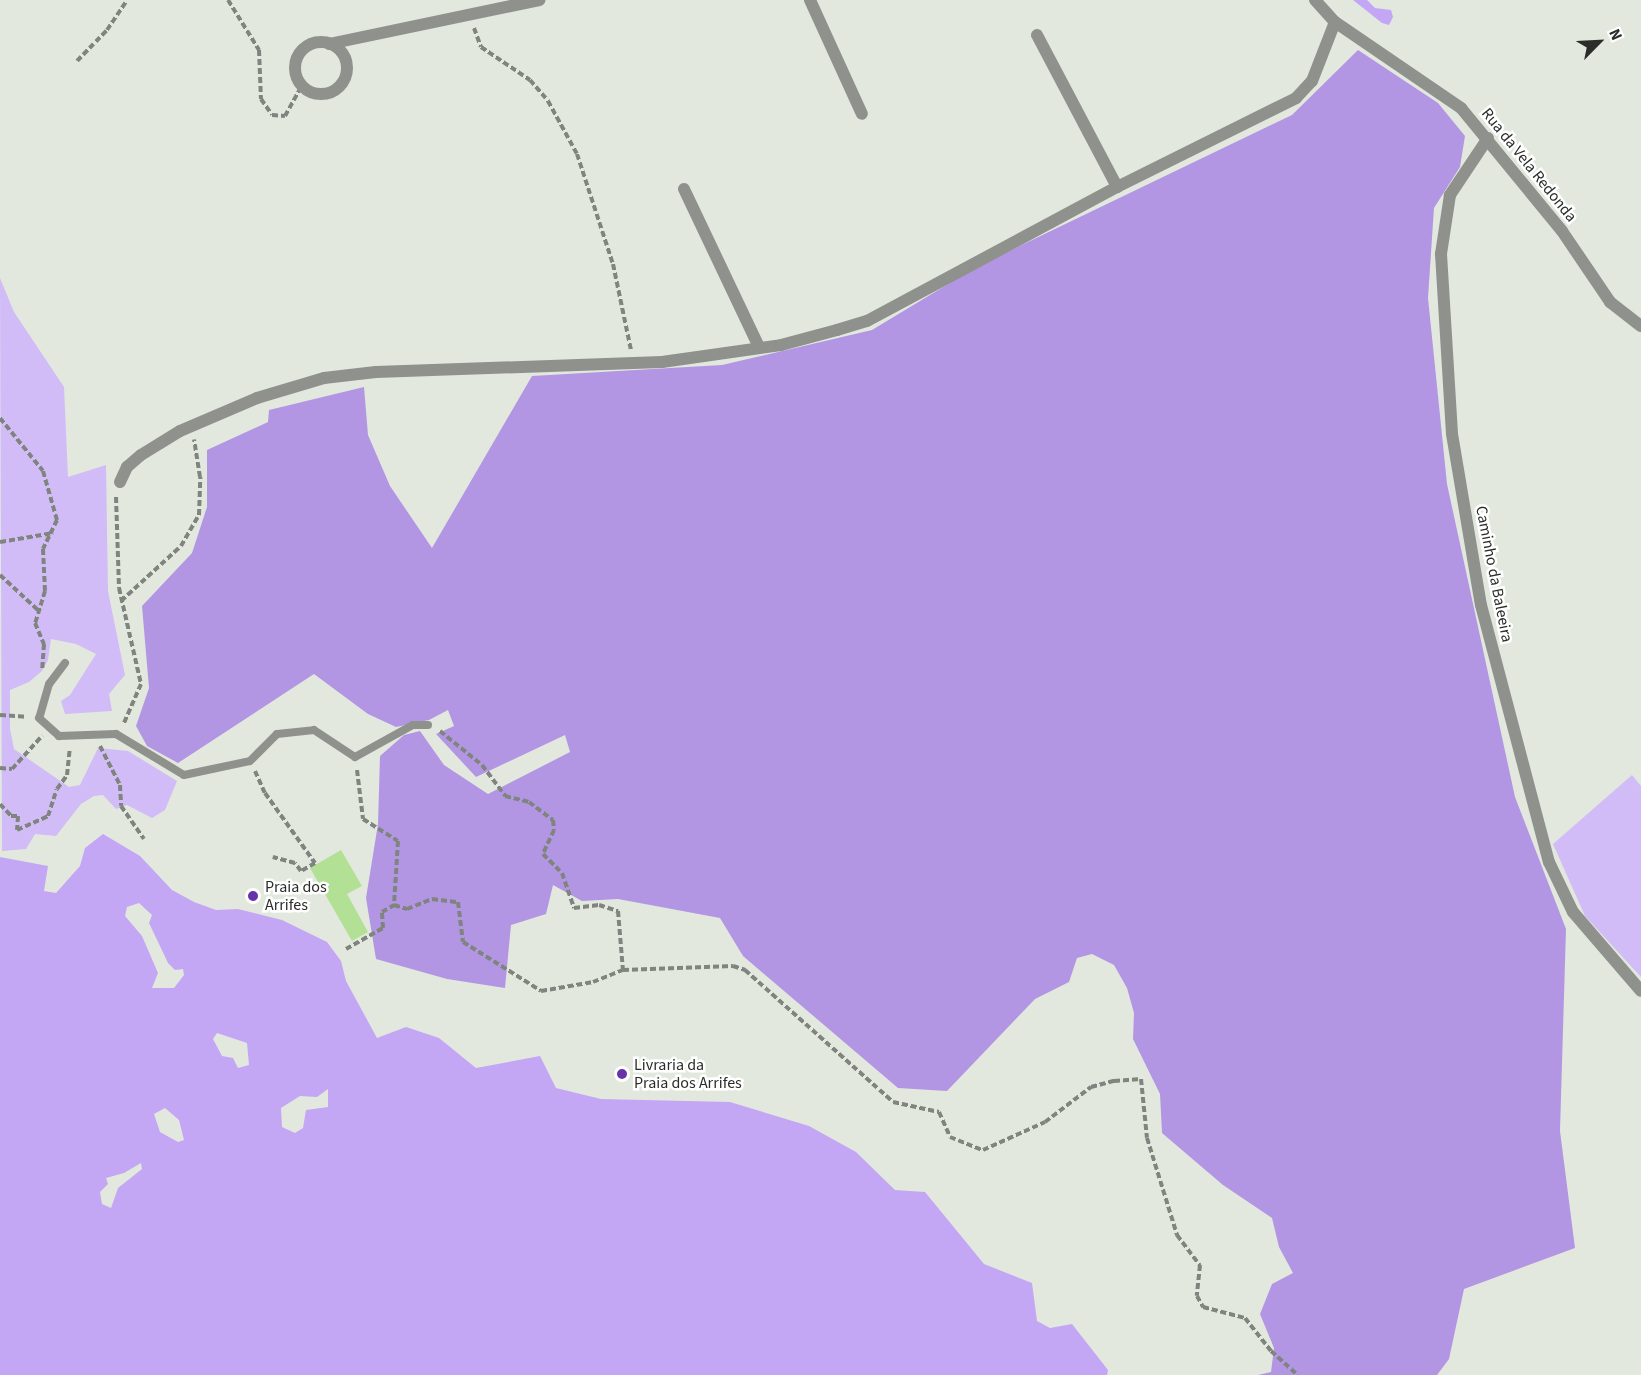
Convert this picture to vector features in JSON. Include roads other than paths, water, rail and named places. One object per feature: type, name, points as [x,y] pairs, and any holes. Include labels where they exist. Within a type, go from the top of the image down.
[{"type":"street","points":[[329,44],[344,55],[347,64],[344,83],[337,90],[318,94],[302,86],[295,68],[302,50],[319,42],[329,44],[539,0]]},
{"type":"street","points":[[810,0],[862,114]]},
{"type":"street","name":"Rua da Vela Redonda","points":[[1316,0],[1335,22],[1461,108],[1488,138],[1562,231],[1610,302],[1641,326]]},
{"type":"street","points":[[120,482],[128,467],[141,456],[192,426],[289,386],[354,373],[633,362],[718,356],[759,347],[781,345],[867,321],[1117,187],[1282,108],[1296,98],[1312,81],[1335,22]]},
{"type":"street","points":[[1036,35],[1117,187]]},
{"type":"street","name":"Caminho da Baleeira","points":[[1488,138],[1450,195],[1441,254],[1452,434],[1481,605],[1549,862],[1574,912],[1641,991]]},
{"type":"street","points":[[684,189],[759,347]]},
{"type":"lane","points":[[65,663],[49,684],[39,718],[59,736],[116,735],[184,775],[250,761],[277,734],[314,730],[355,758],[413,725],[428,726]]},
{"type":"place","name":"Praia dos Arrifes","points":[[253,896]]},
{"type":"place","name":"Livraria da Praia dos Arrifes","points":[[622,1074]]}]
